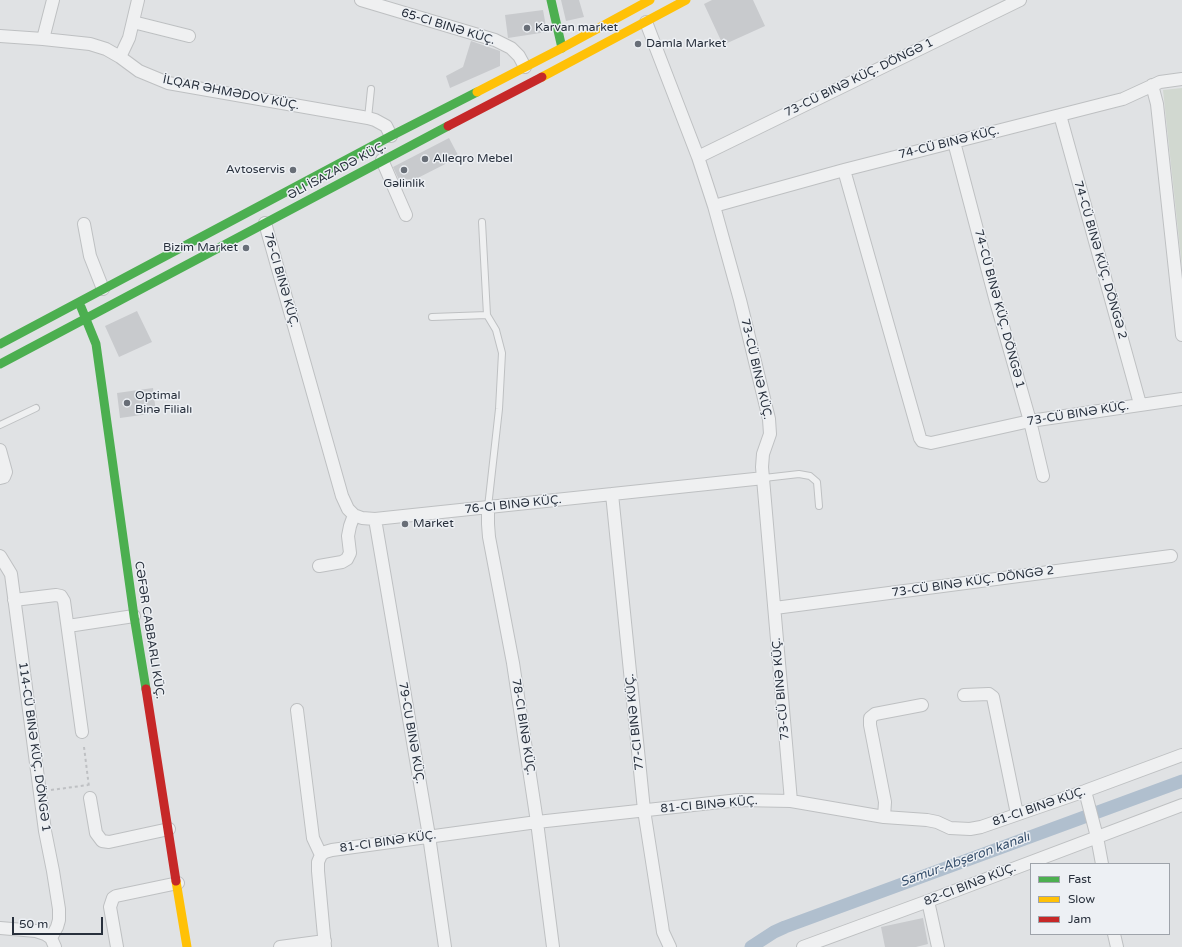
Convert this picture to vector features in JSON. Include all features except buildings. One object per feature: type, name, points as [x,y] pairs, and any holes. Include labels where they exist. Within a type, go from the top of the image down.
[{"type":"main road","points":[[551,0],[562,48]]},
{"type":"main road","name":"ƏLI İSAZADƏ KÜÇ.","points":[[0,344],[391,136],[562,48],[650,0]]},
{"type":"main road","name":"ƏLI İSAZADƏ KÜÇ.","points":[[0,364],[686,0]]},
{"type":"main road","points":[[446,108],[452,124]]},
{"type":"main road","points":[[79,302],[96,344],[134,616],[178,883],[187,947]]},
{"type":"street","points":[[43,38],[53,0]]},
{"type":"street","points":[[120,57],[129,38],[138,0]]},
{"type":"street","name":"65-CI BINƏ KÜÇ.","points":[[361,0],[495,40],[511,48],[519,56],[525,67]]},
{"type":"street","name":"73-CÜ BINƏ KÜÇ. DÖNGƏ 1","points":[[698,157],[1020,0]]},
{"type":"street","points":[[133,22],[189,36]]},
{"type":"street","name":"73-CÜ BINƏ KÜÇ.","points":[[646,22],[698,157],[714,206],[740,300],[769,419],[770,434],[762,459],[791,801]]},
{"type":"street","name":"İLQAR ƏHMƏDOV KÜÇ.","points":[[0,36],[43,38],[90,44],[106,49],[139,71],[168,83],[368,118],[386,126],[391,136]]},
{"type":"street","name":"74-CÜ BINƏ KÜÇ.","points":[[714,206],[844,170],[1123,99],[1152,85],[1164,81],[1182,79]]},
{"type":"street","points":[[1152,85],[1157,104],[1182,335]]},
{"type":"street","name":"74-CÜ BINƏ KÜÇ. DÖNGƏ 2","points":[[1060,115],[1140,404]]},
{"type":"street","name":"74-CÜ BINƏ KÜÇ. DÖNGƏ 1","points":[[954,142],[995,298],[1030,420],[1043,476]]},
{"type":"street","points":[[382,160],[406,215]]},
{"type":"street","name":"73-CÜ BINƏ KÜÇ.","points":[[844,170],[922,441],[931,443],[1030,420],[1182,399]]},
{"type":"street","points":[[265,223],[342,496],[348,510],[354,515],[362,518],[375,519],[764,478]]},
{"type":"street","points":[[84,224],[90,256],[103,289]]},
{"type":"street","points":[[0,450],[6,472],[4,477],[0,478]]},
{"type":"street","name":"77-CI BINƏ KÜÇ.","points":[[612,494],[644,810],[663,932],[670,947]]},
{"type":"street","name":"78-CI BINƏ KÜÇ.","points":[[488,507],[489,537],[513,663],[537,822],[553,947]]},
{"type":"street","points":[[318,566],[342,562],[347,559],[350,553],[348,536],[354,515]]},
{"type":"street","name":"79-CU BINƏ KÜÇ.","points":[[375,519],[429,836],[445,947]]},
{"type":"street","name":"114-CÜ BINƏ KÜÇ. DÖNGƏ 1","points":[[0,556],[11,574],[45,831],[59,909],[59,920],[53,943]]},
{"type":"street","name":"73-CÜ BINƏ KÜÇ. DÖNGƏ 2","points":[[775,608],[1171,556]]},
{"type":"street","points":[[14,600],[56,595],[61,596],[64,601],[82,732]]},
{"type":"street","points":[[68,626],[134,616]]},
{"type":"street","points":[[964,695],[988,694],[993,697],[1017,814]]},
{"type":"street","points":[[884,817],[885,802],[870,725],[870,718],[875,714],[922,705]]},
{"type":"street","points":[[280,947],[325,944],[318,871],[318,862],[321,855],[313,838],[297,710]]},
{"type":"street","name":"81-CI BINƏ KÜÇ.","points":[[321,855],[332,850],[429,836],[537,822],[739,800],[791,801],[884,817],[927,820],[937,822],[950,828],[970,829],[981,827],[1085,791],[1182,755]]},
{"type":"street","points":[[1085,791],[1097,837],[1102,863]]},
{"type":"street","points":[[90,798],[96,833],[102,841],[109,842],[169,829]]},
{"type":"street","name":"82-CI BINƏ KÜÇ.","points":[[803,947],[1182,805]]},
{"type":"street","points":[[117,947],[110,907],[113,898],[116,896],[178,883]]},
{"type":"street","points":[[928,901],[938,947]]},
{"type":"street","points":[[0,928],[36,931],[45,934],[53,943]]},
{"type":"street","points":[[1114,935],[1117,947]]},
{"type":"lane","points":[[368,118],[370,89]]},
{"type":"lane","points":[[482,222],[488,315],[496,330],[502,353],[499,409],[488,507]]},
{"type":"lane","points":[[432,317],[488,315]]},
{"type":"lane","points":[[0,425],[36,408]]},
{"type":"lane","points":[[764,478],[799,474],[810,476],[817,482],[819,506]]},
{"type":"path","points":[[84,746],[90,798]]},
{"type":"path","points":[[40,791],[89,785]]},
{"type":"shaded area","points":[[1182,88],[1182,267],[1163,90]]},
{"type":"waterway","name":"Samur-Abşeron kanalı","points":[[751,947],[774,932],[785,927],[1182,781]]},
{"type":"traffic: fast","points":[[551,0],[562,48]]},
{"type":"traffic: fast","points":[[0,344],[391,136],[477,92]]},
{"type":"traffic: fast","points":[[0,364],[448,126]]},
{"type":"traffic: fast","points":[[81,307],[96,344],[134,616],[146,689]]},
{"type":"traffic: slow","points":[[477,92],[650,0]]},
{"type":"traffic: slow","points":[[542,77],[686,0]]},
{"type":"traffic: slow","points":[[176,881],[187,947]]},
{"type":"traffic: jam","points":[[448,126],[542,77]]},
{"type":"traffic: jam","points":[[146,689],[176,881]]},
{"type":"place","name":"Karvan market","points":[[527,28]]},
{"type":"place","name":"Damla Market","points":[[638,44]]},
{"type":"place","name":"Alleqro Mebel","points":[[425,159]]},
{"type":"place","name":"Avtoservis","points":[[293,170]]},
{"type":"place","name":"Gəlinlik","points":[[404,170]]},
{"type":"place","name":"Bizim Market","points":[[246,248]]},
{"type":"place","name":"Optimal Binə Filialı","points":[[127,403]]},
{"type":"place","name":"Market","points":[[405,524]]}]
